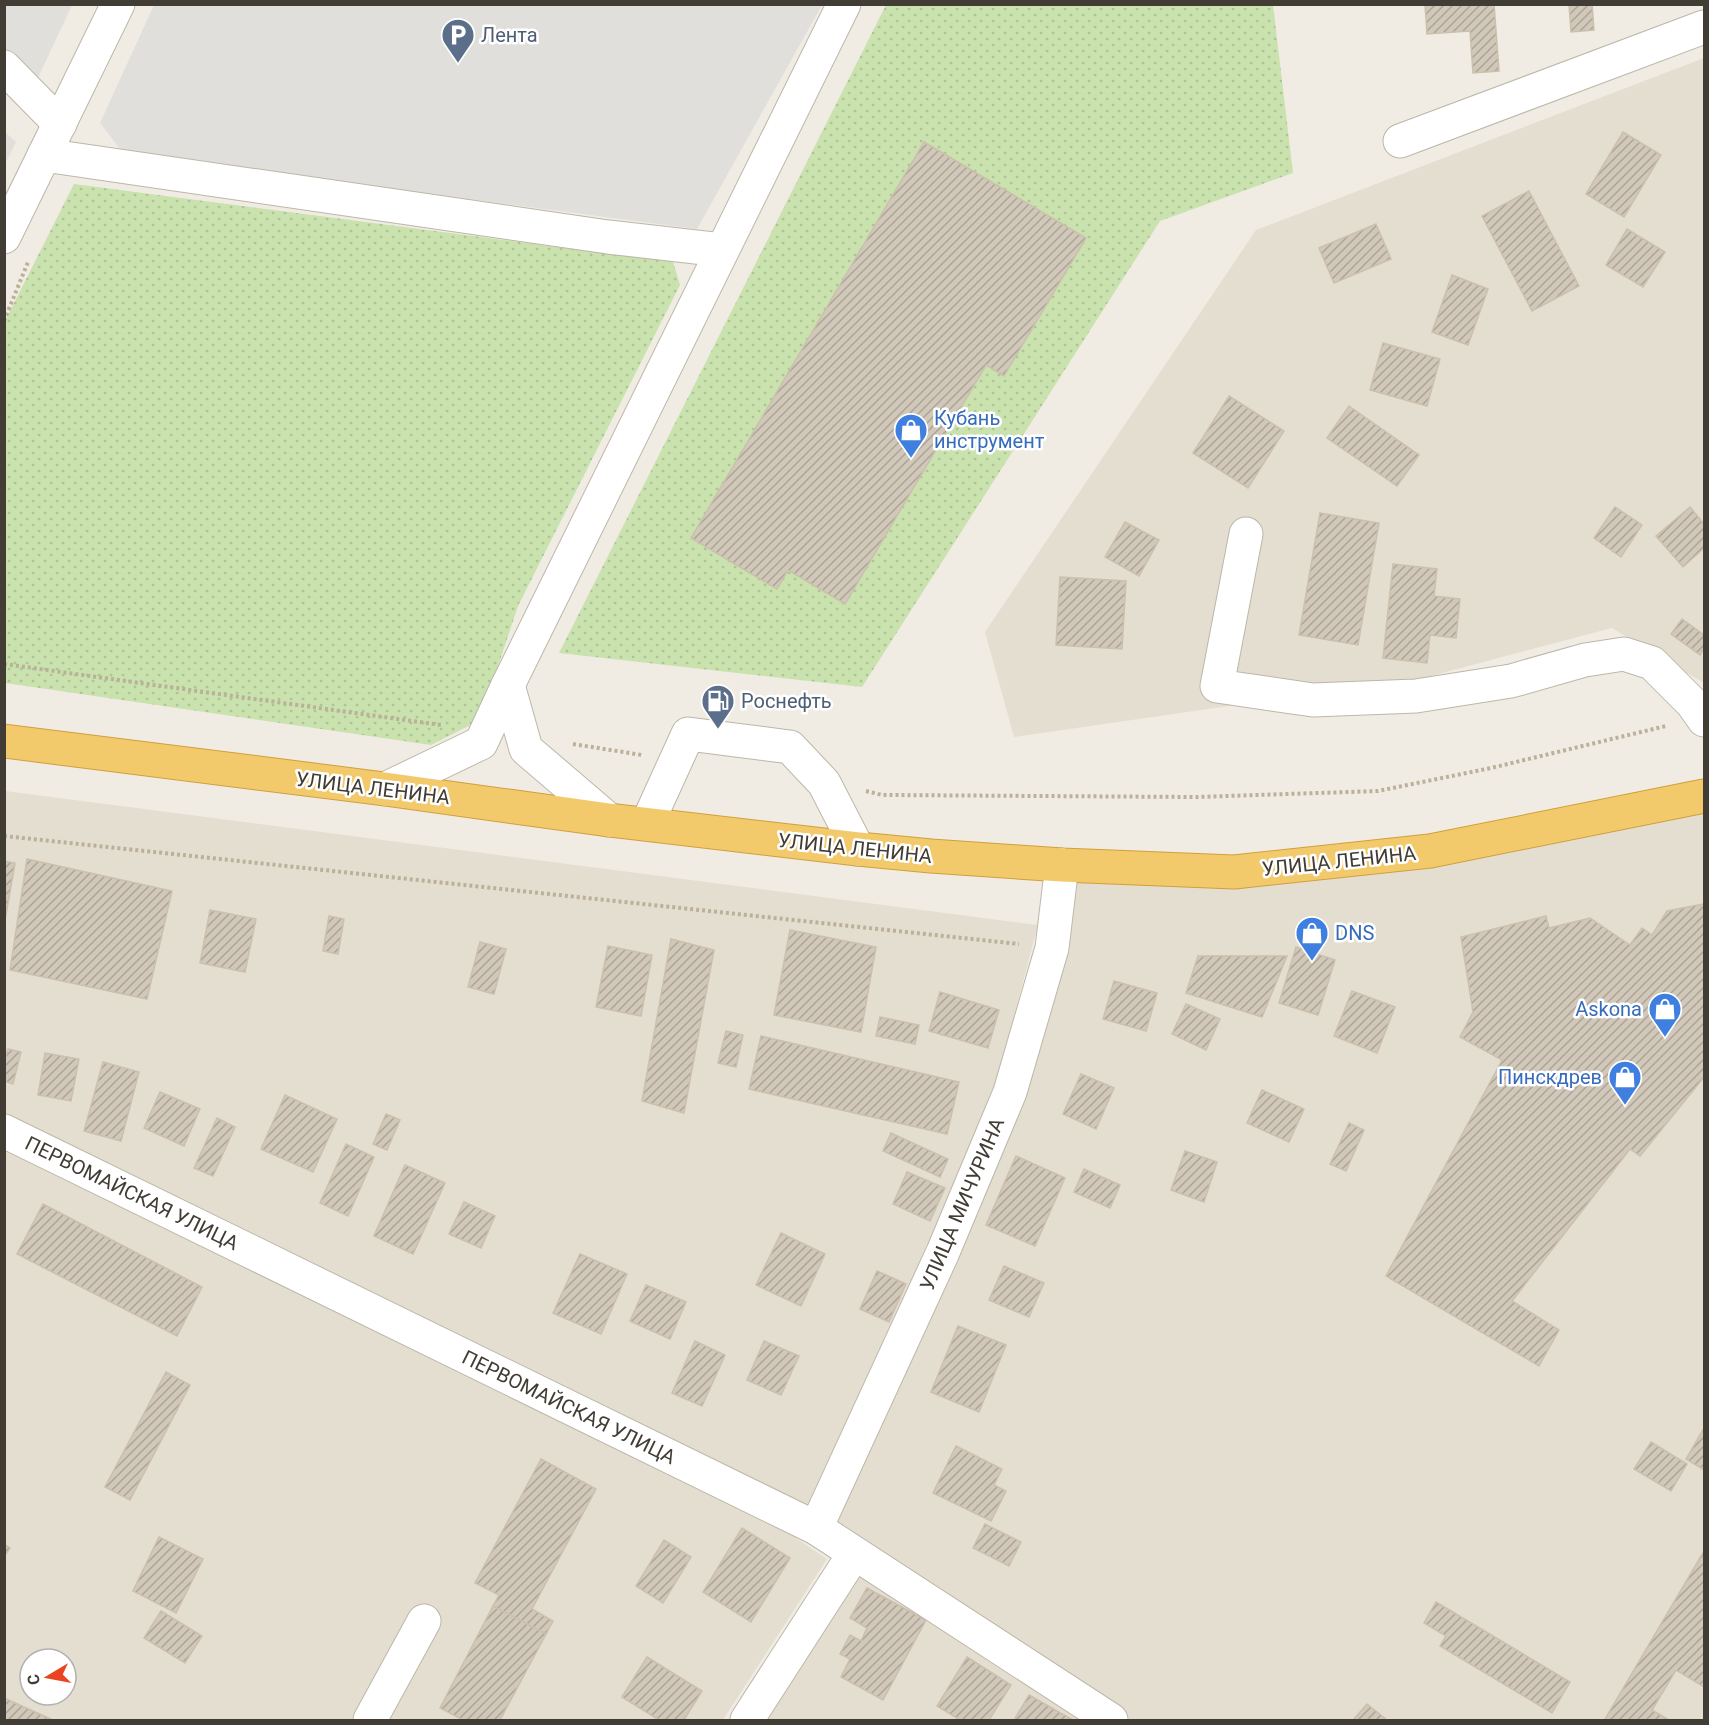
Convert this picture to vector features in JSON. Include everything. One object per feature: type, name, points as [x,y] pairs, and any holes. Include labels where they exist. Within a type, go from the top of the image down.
[{"type":"highway","name":"УЛИЦА ЛЕНИНА","points":[[4,741],[609,820],[858,849],[931,856],[1234,872],[1430,851],[1559,827],[1704,796]]},
{"type":"street","points":[[4,237],[118,4]]},
{"type":"street","points":[[385,789],[481,743],[844,4]]},
{"type":"street","points":[[1400,141],[1704,27]]},
{"type":"street","points":[[4,67],[60,124]]},
{"type":"street","points":[[44,154],[596,235],[722,250]]},
{"type":"street","points":[[1246,534],[1217,686],[1312,700],[1416,696],[1511,681],[1585,660],[1624,654],[1652,663],[1704,718]]},
{"type":"street","points":[[508,685],[526,750],[609,820]]},
{"type":"street","points":[[647,824],[688,734],[790,747],[824,783],[858,849]]},
{"type":"street","name":"УЛИЦА МИЧУРИНА","points":[[816,1528],[943,1252],[1006,1102],[1052,948],[1062,864]]},
{"type":"street","name":"ПЕРВОМАЙСКАЯ УЛИЦА","points":[[4,1131],[816,1528],[1111,1720]]},
{"type":"street","points":[[747,1720],[854,1554]]},
{"type":"street","points":[[370,1720],[424,1621]]},
{"type":"path","points":[[4,664],[487,731]]},
{"type":"path","points":[[824,783],[882,795],[1197,797],[1378,791],[1570,750],[1704,718]]},
{"type":"path","points":[[522,736],[676,760]]},
{"type":"path","points":[[4,836],[1052,948]]},
{"type":"shaded area","points":[[4,5],[72,5],[29,97],[5,81]]},
{"type":"shaded area","name":"Лента","points":[[154,5],[822,5],[697,229],[124,154],[100,123]]},
{"type":"shaded area","points":[[1704,58],[1704,683],[1612,628],[1423,678],[1014,737],[985,632],[1256,230]]},
{"type":"shaded area","points":[[5,132],[16,142],[5,164]]},
{"type":"shaded area","points":[[5,791],[1038,925],[999,1073],[925,1252],[796,1538],[827,1559],[723,1720],[5,1720]]},
{"type":"shaded area","points":[[1704,796],[1704,1720],[747,1720],[854,1555],[816,1528],[1010,1092],[1062,865],[1234,872]]},
{"type":"green space","points":[[886,5],[1273,5],[1293,173],[1160,221],[862,687],[559,653]]},
{"type":"green space","points":[[74,184],[673,262],[680,285],[518,606],[480,720],[431,745],[5,683],[4,323]]},
{"type":"building","points":[[1425,4],[1494,4],[1499,71],[1473,73],[1470,31],[1427,34]]},
{"type":"building","points":[[1569,4],[1592,4],[1594,30],[1571,32]]},
{"type":"building","points":[[1623,132],[1661,155],[1624,217],[1586,194]]},
{"type":"building","points":[[924,142],[1086,238],[1004,376],[986,365],[845,604],[788,570],[777,589],[691,538]]},
{"type":"building","points":[[1529,191],[1579,286],[1532,311],[1482,216]]},
{"type":"building","points":[[1376,224],[1391,259],[1334,283],[1319,248]]},
{"type":"building","points":[[1627,229],[1665,252],[1643,287],[1606,265]]},
{"type":"building","points":[[1452,275],[1488,289],[1468,345],[1432,332]]},
{"type":"building","points":[[1383,343],[1440,359],[1427,406],[1370,390]]},
{"type":"building","points":[[1229,396],[1284,431],[1248,488],[1193,453]]},
{"type":"building","points":[[1349,406],[1419,455],[1397,486],[1327,438]]},
{"type":"building","points":[[1615,507],[1642,525],[1621,557],[1594,538]]},
{"type":"building","points":[[1690,507],[1704,524],[1704,548],[1683,567],[1656,536]]},
{"type":"building","points":[[1320,513],[1379,523],[1358,645],[1299,635]]},
{"type":"building","points":[[1125,522],[1159,540],[1139,576],[1105,557]]},
{"type":"building","points":[[1393,564],[1437,569],[1434,596],[1460,599],[1456,638],[1430,635],[1427,663],[1383,658]]},
{"type":"building","points":[[1060,577],[1126,581],[1122,649],[1056,645]]},
{"type":"building","points":[[1682,619],[1704,635],[1704,648],[1700,655],[1671,634]]},
{"type":"building","points":[[27,859],[172,891],[147,999],[10,970]]},
{"type":"building","points":[[4,861],[15,863],[4,926]]},
{"type":"building","points":[[1704,904],[1704,1077],[1640,1156],[1630,1149],[1512,1301],[1559,1330],[1539,1366],[1386,1276],[1502,1060],[1460,1037],[1473,1012],[1461,937],[1546,916],[1549,928],[1590,918],[1630,945],[1642,928],[1652,935],[1667,911]]},
{"type":"building","points":[[210,910],[256,919],[245,972],[200,963]]},
{"type":"building","points":[[329,916],[344,919],[338,954],[323,951]]},
{"type":"building","points":[[790,930],[876,947],[861,1032],[774,1015]]},
{"type":"building","points":[[671,939],[714,950],[684,1113],[642,1101]]},
{"type":"building","points":[[480,942],[506,949],[494,994],[468,987]]},
{"type":"building","points":[[608,946],[652,955],[641,1016],[596,1007]]},
{"type":"building","points":[[1296,947],[1335,960],[1318,1015],[1279,1003]]},
{"type":"building","points":[[1198,956],[1287,956],[1262,1017],[1186,993]]},
{"type":"building","points":[[1114,981],[1157,993],[1146,1031],[1103,1019]]},
{"type":"building","points":[[1352,991],[1395,1007],[1377,1053],[1334,1036]]},
{"type":"building","points":[[940,992],[999,1010],[988,1048],[929,1031]]},
{"type":"building","points":[[1186,1004],[1220,1019],[1206,1050],[1172,1034]]},
{"type":"building","points":[[880,1017],[919,1025],[915,1044],[876,1036]]},
{"type":"building","points":[[726,1031],[743,1035],[736,1067],[718,1063]]},
{"type":"building","points":[[761,1036],[959,1082],[947,1134],[749,1089]]},
{"type":"building","points":[[8,1049],[21,1052],[13,1084],[4,1081],[4,1061]]},
{"type":"building","points":[[45,1053],[79,1059],[71,1101],[38,1095]]},
{"type":"building","points":[[103,1062],[139,1072],[121,1141],[84,1131]]},
{"type":"building","points":[[1081,1074],[1114,1088],[1096,1129],[1063,1114]]},
{"type":"building","points":[[1262,1090],[1304,1109],[1289,1142],[1247,1123]]},
{"type":"building","points":[[160,1092],[200,1109],[184,1146],[144,1128]]},
{"type":"building","points":[[285,1095],[337,1119],[313,1172],[261,1149]]},
{"type":"building","points":[[386,1114],[400,1120],[387,1150],[373,1144]]},
{"type":"building","points":[[217,1118],[235,1127],[213,1176],[194,1168]]},
{"type":"building","points":[[1349,1123],[1364,1130],[1346,1171],[1330,1164]]},
{"type":"building","points":[[891,1133],[948,1159],[940,1177],[883,1151]]},
{"type":"building","points":[[346,1144],[374,1157],[348,1216],[320,1203]]},
{"type":"building","points":[[1185,1151],[1217,1162],[1204,1202],[1171,1190]]},
{"type":"building","points":[[1016,1156],[1065,1178],[1035,1246],[986,1225]]},
{"type":"building","points":[[405,1165],[445,1183],[413,1254],[374,1236]]},
{"type":"building","points":[[1084,1169],[1120,1185],[1110,1208],[1074,1192]]},
{"type":"building","points":[[907,1172],[945,1188],[930,1221],[893,1204]]},
{"type":"building","points":[[464,1202],[495,1216],[481,1248],[449,1234]]},
{"type":"building","points":[[43,1204],[202,1287],[177,1336],[17,1254]]},
{"type":"building","points":[[781,1233],[825,1254],[801,1306],[756,1285]]},
{"type":"building","points":[[580,1254],[627,1274],[601,1334],[553,1313]]},
{"type":"building","points":[[1004,1266],[1044,1283],[1029,1317],[989,1300]]},
{"type":"building","points":[[877,1271],[906,1284],[889,1322],[860,1309]]},
{"type":"building","points":[[646,1285],[686,1302],[670,1339],[630,1321]]},
{"type":"building","points":[[958,1326],[1006,1345],[979,1412],[931,1392]]},
{"type":"building","points":[[695,1341],[725,1355],[702,1406],[672,1393]]},
{"type":"building","points":[[764,1341],[799,1356],[781,1395],[747,1380]]},
{"type":"building","points":[[166,1372],[190,1385],[130,1500],[105,1487]]},
{"type":"building","points":[[1704,1428],[1704,1470],[1686,1459]]},
{"type":"building","points":[[1651,1442],[1687,1464],[1671,1491],[1634,1469]]},
{"type":"building","points":[[956,1446],[1002,1469],[994,1485],[1006,1491],[991,1521],[933,1493]]},
{"type":"building","points":[[541,1459],[596,1489],[532,1609],[553,1621],[546,1634],[493,1606],[499,1595],[475,1583]]},
{"type":"building","points":[[985,1524],[1021,1542],[1009,1566],[973,1548]]},
{"type":"building","points":[[742,1528],[790,1558],[751,1622],[703,1592]]},
{"type":"building","points":[[159,1537],[203,1559],[176,1613],[133,1591]]},
{"type":"building","points":[[664,1540],[691,1557],[663,1603],[636,1586]]},
{"type":"building","points":[[4,1544],[10,1548],[4,1557]]},
{"type":"building","points":[[1704,1551],[1704,1687],[1676,1670],[1652,1710],[1669,1720],[1605,1719]]},
{"type":"building","points":[[867,1588],[926,1620],[883,1700],[841,1677],[850,1659],[840,1654],[850,1635],[861,1641],[867,1628],[850,1618]]},
{"type":"building","points":[[1436,1602],[1570,1682],[1552,1713],[1440,1646],[1446,1636],[1424,1623]]},
{"type":"building","points":[[493,1606],[546,1634],[500,1720],[463,1720],[440,1708]]},
{"type":"building","points":[[161,1611],[202,1636],[185,1663],[144,1638]]},
{"type":"building","points":[[647,1657],[702,1691],[684,1720],[659,1720],[622,1697]]},
{"type":"building","points":[[967,1657],[1011,1685],[989,1720],[960,1720],[937,1706]]},
{"type":"building","points":[[1029,1695],[1073,1720],[1014,1720]]},
{"type":"building","points":[[4,1698],[18,1704],[18,1707],[24,1707],[53,1720],[4,1720]]},
{"type":"building","points":[[1367,1704],[1387,1720],[1353,1720]]},
{"type":"place","name":"Лента","points":[[458,64]]},
{"type":"place","name":"Кубань инструмент","points":[[911,459]]},
{"type":"place","name":"Роснефть","points":[[718,730]]},
{"type":"place","name":"DNS","points":[[1312,962]]},
{"type":"place","name":"Askona","points":[[1665,1038]]},
{"type":"place","name":"Пинскдрев","points":[[1625,1106]]}]
